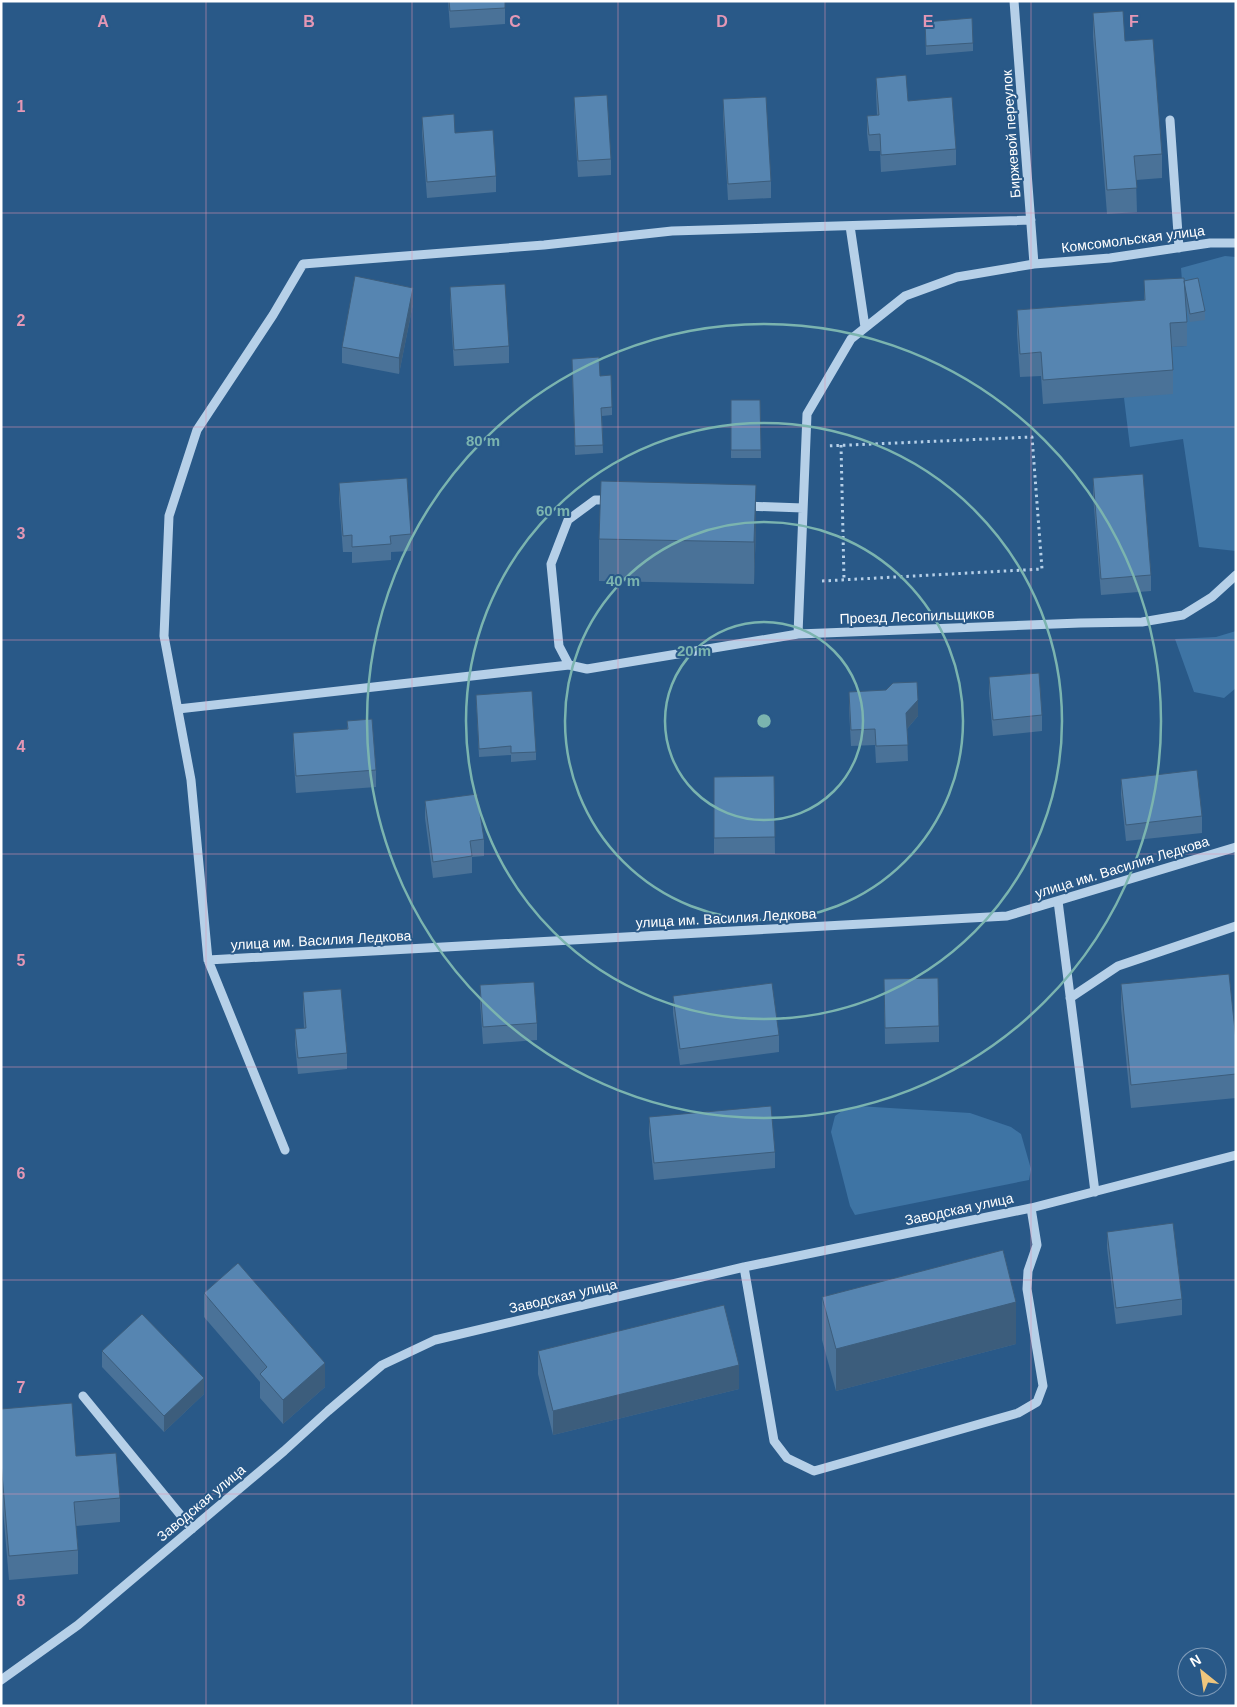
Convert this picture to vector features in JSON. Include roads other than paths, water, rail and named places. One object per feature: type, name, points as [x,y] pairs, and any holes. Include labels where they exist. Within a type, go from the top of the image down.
[{"type":"street","name":"Биржевой переулок","points":[[1014,1],[1034,264]]},
{"type":"street","points":[[1170,120],[1178,248]]},
{"type":"street","points":[[285,1150],[208,960],[191,780],[164,636],[169,516],[197,430],[273,316],[303,264],[544,245],[672,231],[1031,220]]},
{"type":"street","points":[[850,226],[865,327]]},
{"type":"street","name":"Комсомольская улица","points":[[798,634],[807,414],[851,339],[905,296],[957,276],[1034,264],[1110,258],[1210,243],[1236,243]]},
{"type":"street","points":[[178,709],[570,665],[559,646],[551,564],[568,520],[595,500],[614,500]]},
{"type":"street","points":[[734,505],[803,508]]},
{"type":"street","name":"Проезд Лесопильщиков","points":[[570,665],[587,669],[798,634],[1142,622],[1184,615],[1212,598],[1236,576]]},
{"type":"street","name":"улица им. Василия Ледкова","points":[[208,960],[1007,916],[1236,847]]},
{"type":"street","points":[[1058,901],[1095,1192]]},
{"type":"street","points":[[1070,998],[1118,966],[1236,926]]},
{"type":"street","name":"Заводская улица","points":[[1,1680],[78,1625],[382,1365],[435,1340],[744,1267],[1031,1208],[1236,1154]]},
{"type":"street","points":[[744,1267],[774,1442],[787,1458],[814,1471],[1018,1413],[1037,1402],[1043,1386],[1028,1289],[1028,1271],[1036,1245],[1031,1208]]},
{"type":"street","points":[[83,1396],[192,1529]]}]
